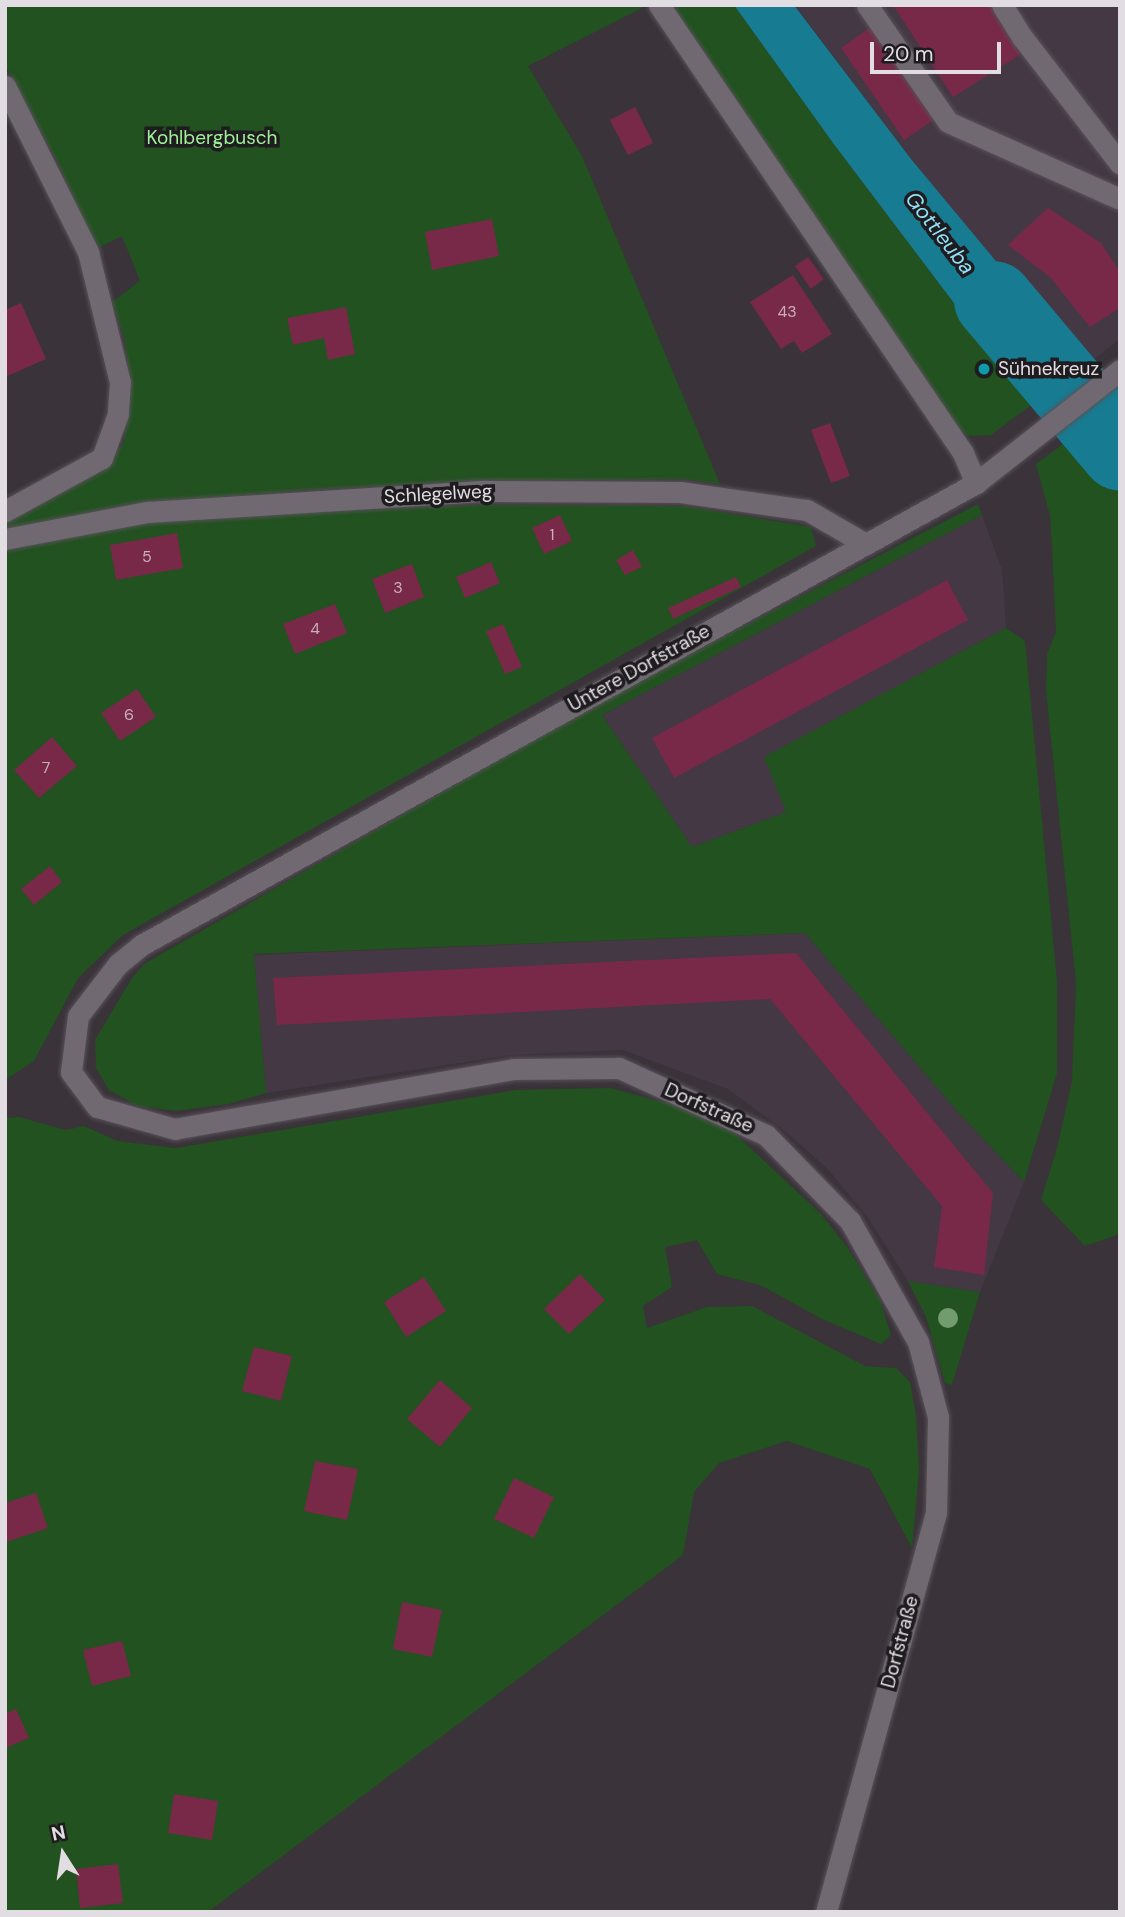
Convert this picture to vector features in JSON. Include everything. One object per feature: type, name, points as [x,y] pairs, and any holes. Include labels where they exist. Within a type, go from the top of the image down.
[{"type":"street","points":[[659,5],[963,453],[976,483]]},
{"type":"street","points":[[867,5],[948,122],[1120,199]]},
{"type":"street","points":[[1002,5],[1022,37],[1120,164]]},
{"type":"street","points":[[5,86],[88,252],[120,382],[118,414],[102,458],[5,511]]},
{"type":"street","name":"Untere Dorfstraße","points":[[143,944],[976,483],[1118,372]]},
{"type":"street","name":"Schlegelweg","points":[[5,539],[147,512],[485,491],[541,491],[680,492],[807,510],[864,543]]},
{"type":"street","name":"Dorfstraße","points":[[143,944],[118,964],[78,1016],[72,1072],[97,1107],[175,1129],[514,1069],[619,1068],[766,1135],[850,1222],[918,1342],[938,1417],[936,1513],[827,1912]]},
{"type":"shaded area","points":[[795,5],[1120,5],[1120,339],[1084,367],[911,159]]},
{"type":"shaded area","points":[[982,515],[1002,570],[1006,628],[765,757],[786,812],[692,847],[602,715]]},
{"type":"shaded area","points":[[805,933],[957,1111],[1024,1182],[980,1292],[908,1281],[868,1218],[827,1168],[781,1128],[728,1089],[623,1050],[510,1055],[266,1093],[254,955]]},
{"type":"green space","name":"Kohlbergbusch","points":[[5,5],[648,5],[528,66],[582,156],[720,484],[683,479],[489,481],[305,490],[145,503],[5,530],[5,521],[106,468],[124,442],[130,382],[124,337],[112,302],[140,281],[122,236],[96,249],[58,163],[5,65]]},
{"type":"green space","points":[[669,5],[734,5],[833,143],[1031,405],[991,435],[969,436],[954,426]]},
{"type":"green space","points":[[1067,441],[1120,487],[1120,1234],[1085,1246],[1041,1200],[1057,1148],[1072,1081],[1076,983],[1046,690],[1047,654],[1056,632],[1050,516],[1036,464]]},
{"type":"green space","points":[[978,504],[982,515],[602,715],[692,847],[786,812],[764,757],[1006,628],[1025,641],[1057,981],[1057,1073],[1024,1182],[957,1111],[805,933],[254,954],[266,1093],[228,1104],[176,1111],[137,1106],[109,1090],[96,1068],[95,1040],[132,978],[144,964],[595,704]]},
{"type":"green space","points":[[487,505],[684,506],[811,527],[816,546],[123,935],[78,978],[34,1061],[5,1080],[5,550],[152,522],[303,509]]},
{"type":"green space","points":[[611,1088],[717,1117],[821,1214],[847,1247],[880,1300],[891,1335],[881,1344],[822,1319],[760,1285],[717,1274],[697,1240],[665,1247],[672,1287],[643,1306],[647,1328],[707,1307],[752,1306],[865,1366],[896,1368],[910,1382],[916,1416],[919,1470],[912,1548],[870,1469],[787,1441],[719,1463],[694,1492],[683,1555],[208,1912],[5,1912],[5,1118],[19,1117],[66,1130],[84,1126],[117,1141],[176,1148],[516,1090]]},
{"type":"green space","points":[[908,1281],[980,1292],[952,1385],[945,1383],[926,1317]]},
{"type":"water","points":[[734,5],[794,5],[911,159],[1084,367],[1031,405],[833,143]]},
{"type":"water","points":[[1110,409],[1120,418],[1120,487],[1067,441]]},
{"type":"building","points":[[893,5],[990,5],[1021,54],[953,97]]},
{"type":"building","points":[[871,27],[935,119],[904,140],[841,48]]},
{"type":"building","points":[[635,107],[653,143],[628,155],[610,120]]},
{"type":"building","points":[[1048,208],[1101,243],[1120,272],[1120,308],[1090,327],[1050,277],[1008,245]]},
{"type":"building","points":[[492,219],[499,256],[432,270],[425,232]]},
{"type":"building","points":[[808,257],[824,279],[811,289],[795,266]]},
{"type":"building","points":[[793,275],[832,334],[802,353],[794,341],[781,349],[750,302]]},
{"type":"building","points":[[21,303],[46,359],[5,377],[5,310]]},
{"type":"building","points":[[346,307],[355,354],[328,360],[324,338],[293,345],[287,318]]},
{"type":"building","points":[[830,423],[850,476],[831,483],[811,430]]},
{"type":"building","points":[[560,515],[572,541],[544,554],[532,528]]},
{"type":"building","points":[[177,533],[183,568],[116,580],[110,545]]},
{"type":"building","points":[[633,550],[642,567],[625,575],[616,560]]},
{"type":"building","points":[[491,562],[500,583],[465,598],[456,577]]},
{"type":"building","points":[[412,564],[424,597],[385,613],[372,579]]},
{"type":"building","points":[[736,577],[741,587],[673,619],[668,608]]},
{"type":"building","points":[[947,580],[968,620],[674,778],[652,738]]},
{"type":"building","points":[[335,604],[347,633],[295,654],[283,624]]},
{"type":"building","points":[[503,624],[522,667],[505,674],[486,631]]},
{"type":"building","points":[[137,689],[156,717],[120,741],[101,713]]},
{"type":"building","points":[[52,737],[77,766],[39,798],[14,770]]},
{"type":"building","points":[[50,866],[62,882],[34,905],[21,889]]},
{"type":"building","points":[[796,953],[993,1193],[984,1275],[934,1267],[942,1206],[770,999],[277,1025],[273,978]]},
{"type":"building","points":[[580,1274],[605,1300],[569,1334],[544,1309]]},
{"type":"building","points":[[424,1277],[446,1311],[406,1337],[384,1302]]},
{"type":"building","points":[[254,1347],[292,1356],[281,1401],[242,1391]]},
{"type":"building","points":[[440,1380],[472,1408],[440,1447],[407,1419]]},
{"type":"building","points":[[315,1461],[358,1469],[347,1520],[304,1511]]},
{"type":"building","points":[[514,1478],[554,1497],[534,1538],[494,1519]]},
{"type":"building","points":[[36,1493],[48,1528],[6,1542],[5,1503]]},
{"type":"building","points":[[402,1602],[442,1610],[432,1657],[393,1649]]},
{"type":"building","points":[[122,1641],[131,1676],[92,1686],[83,1650]]},
{"type":"building","points":[[16,1709],[29,1738],[5,1748],[5,1714]]},
{"type":"building","points":[[174,1794],[218,1801],[212,1840],[168,1833]]},
{"type":"building","points":[[118,1864],[123,1903],[80,1908],[76,1869]]},
{"type":"waterway","name":"Gottleuba","points":[[993,300],[1120,451]]},
{"type":"place","name":"Sühnekreuz","points":[[984,369]]}]
